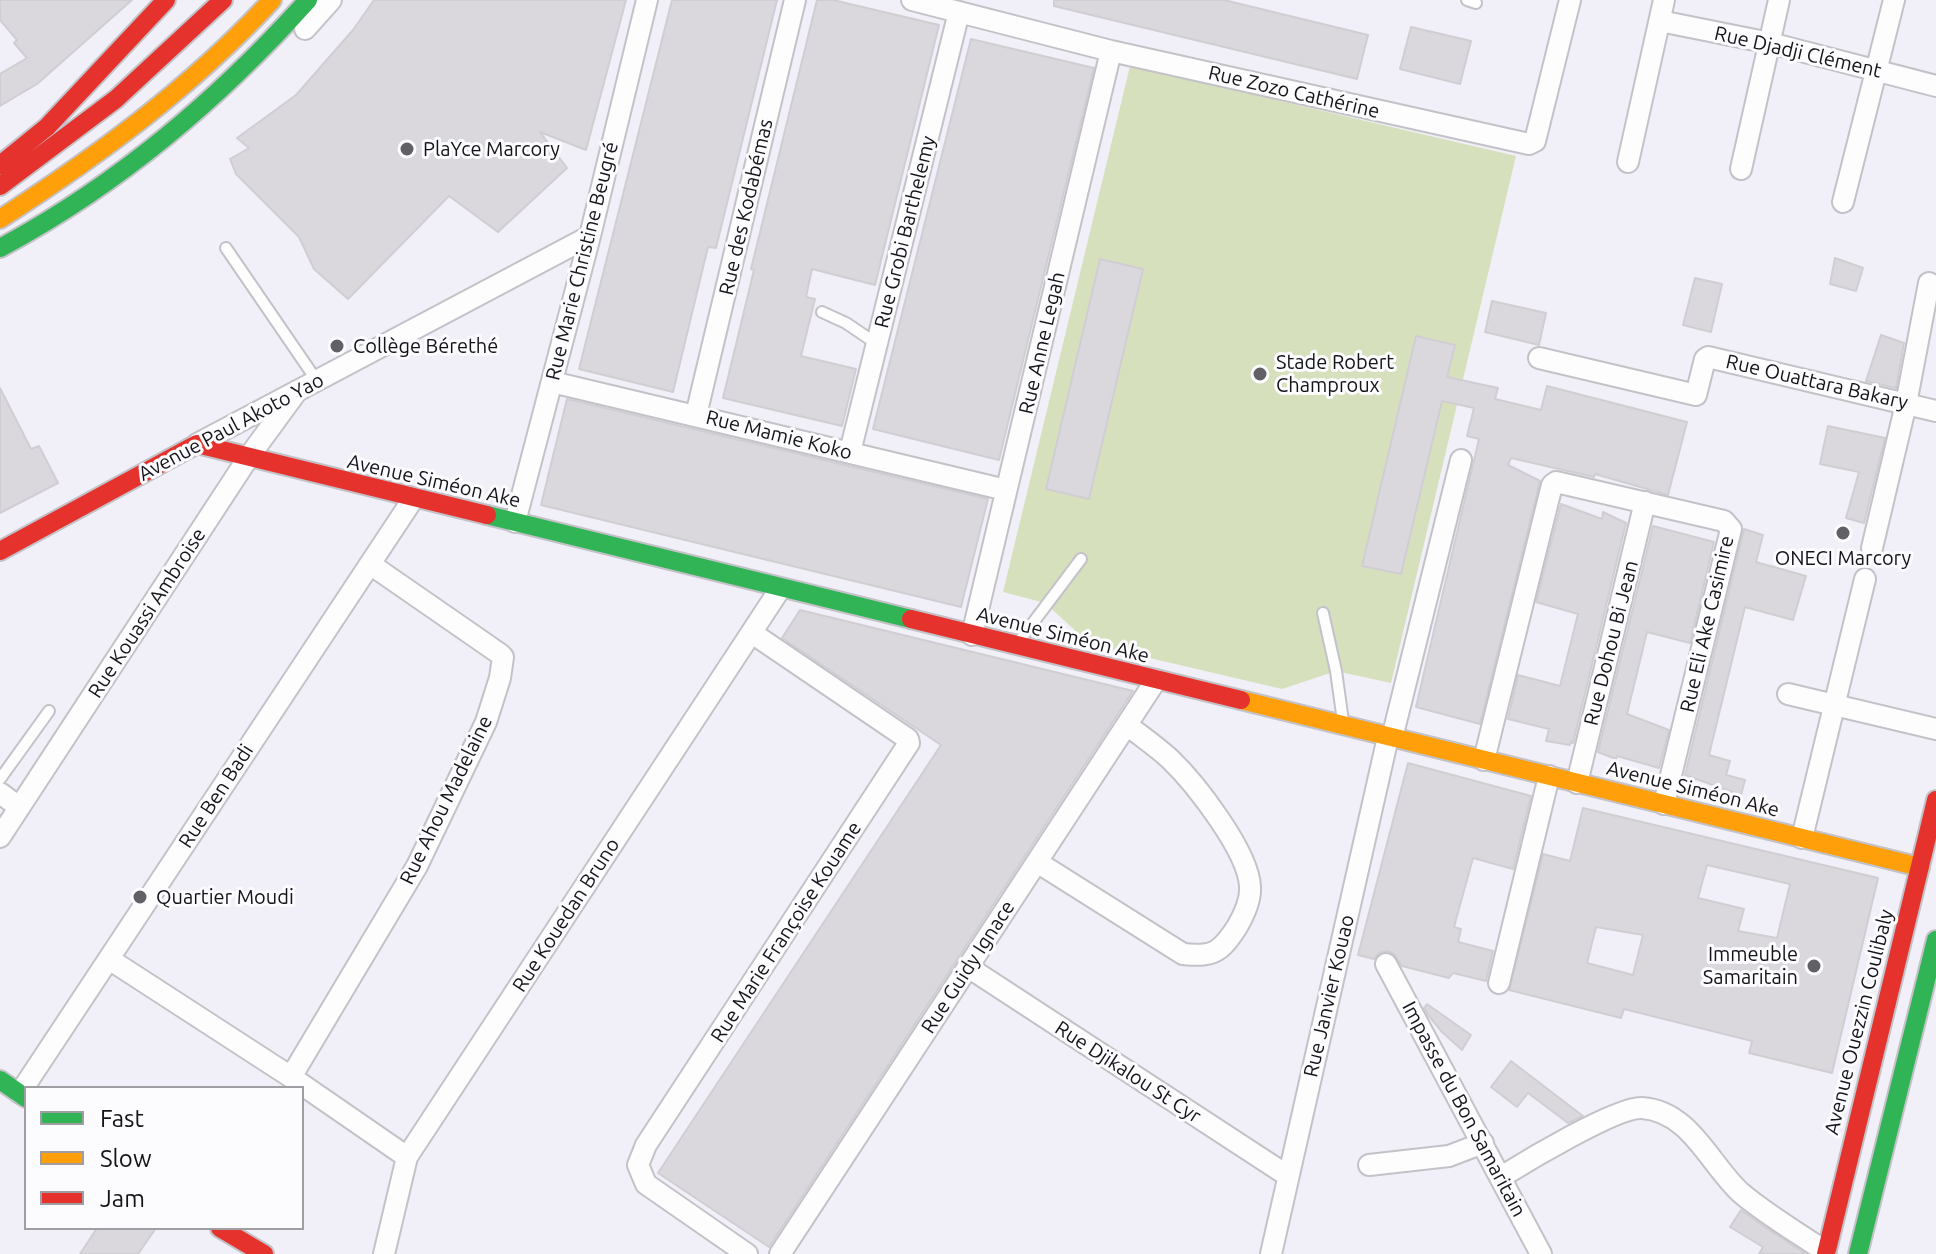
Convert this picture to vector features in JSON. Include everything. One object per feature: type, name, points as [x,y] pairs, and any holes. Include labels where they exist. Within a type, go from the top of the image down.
[{"type":"main road","points":[[0,165],[47,127],[166,0]]},
{"type":"main road","points":[[0,186],[59,146],[138,82],[223,0]]},
{"type":"main road","points":[[0,219],[101,152],[189,80],[272,0]]},
{"type":"main road","points":[[0,248],[22,238],[93,192],[172,135],[277,36],[308,0]]},
{"type":"main road","name":"Avenue Siméon Ake","points":[[197,444],[1920,867]]},
{"type":"main road","name":"Avenue Paul Akoto Yao","points":[[0,551],[197,444]]},
{"type":"main road","name":"Avenue Ouezzin Coulibaly","points":[[1826,1253],[1936,800]]},
{"type":"main road","points":[[1858,1254],[1936,940]]},
{"type":"main road","points":[[0,1080],[23,1096]]},
{"type":"main road","points":[[226,1232],[264,1254]]},
{"type":"street","points":[[0,266],[50,236],[185,144],[288,49],[331,0]]},
{"type":"street","name":"Rue Marie Christine Beugré","points":[[515,522],[590,236],[647,0]]},
{"type":"street","name":"Rue des Kodabémas","points":[[696,415],[795,0]]},
{"type":"street","name":"Rue Zozo Cathérine","points":[[912,0],[1111,51],[1533,144],[1570,0]]},
{"type":"street","points":[[1628,162],[1664,0]]},
{"type":"street","points":[[1741,169],[1779,0]]},
{"type":"street","points":[[1843,202],[1894,0]]},
{"type":"street","name":"Rue Grobi Barthelemy","points":[[850,452],[959,12]]},
{"type":"street","name":"Rue Djadji Clément","points":[[1660,21],[1770,43],[1936,86]]},
{"type":"street","name":"Rue Anne Legah","points":[[972,635],[1111,51]]},
{"type":"street","points":[[22,238],[50,236]]},
{"type":"street","name":"Avenue Paul Akoto Yao","points":[[197,444],[590,236]]},
{"type":"street","points":[[1872,548],[1906,404],[1929,283]]},
{"type":"street","name":"Rue Ouattara Bakary","points":[[1539,358],[1696,395],[1708,357],[1936,411]]},
{"type":"street","name":"Rue Mamie Koko","points":[[552,382],[1006,490]]},
{"type":"street","name":"Rue Kouassi Ambroise","points":[[0,837],[248,458],[297,391]]},
{"type":"street","name":"Rue Janvier Kouao","points":[[1271,1254],[1390,738],[1461,460]]},
{"type":"street","name":"Rue Eli Ake Casimire","points":[[1484,760],[1552,485],[1556,482],[1724,521],[1731,529],[1664,804]]},
{"type":"street","name":"Rue Ben Badi","points":[[29,1086],[109,959],[413,499]]},
{"type":"street","name":"Rue Dohou Bi Jean","points":[[1577,783],[1645,502]]},
{"type":"street","name":"Rue Ahou Madelaine","points":[[291,1077],[417,866],[486,722],[500,678],[503,657],[500,654],[370,564]]},
{"type":"street","points":[[1802,838],[1865,579]]},
{"type":"street","name":"Rue Kouedan Bruno","points":[[384,1254],[407,1157],[780,589]]},
{"type":"street","name":"Rue Marie Françoise Kouame","points":[[747,1254],[646,1184],[638,1165],[646,1145],[909,743],[908,739],[752,633]]},
{"type":"street","name":"Rue Guidy Ignace","points":[[780,1254],[1156,680]]},
{"type":"street","points":[[1788,694],[1936,729]]},
{"type":"street","points":[[1037,862],[1183,954],[1207,956],[1226,943],[1246,913],[1251,888],[1244,860],[1187,777],[1170,759],[1127,725]]},
{"type":"street","points":[[1499,983],[1549,776]]},
{"type":"street","points":[[0,793],[19,807]]},
{"type":"street","points":[[109,959],[291,1077],[407,1157]]},
{"type":"street","name":"Impasse du Bon Samaritain","points":[[1386,964],[1541,1254]]},
{"type":"street","name":"Rue Djikalou St Cyr","points":[[968,967],[1288,1176]]},
{"type":"street","points":[[1501,1177],[1585,1129],[1640,1107],[1663,1113],[1682,1125],[1697,1139],[1722,1175],[1744,1195],[1826,1253]]},
{"type":"street","points":[[1369,1165],[1449,1156],[1483,1143]]},
{"type":"street","points":[[226,1232],[249,1254]]},
{"type":"lane","points":[[226,248],[317,381]]},
{"type":"lane","points":[[822,312],[846,323],[877,344]]},
{"type":"lane","points":[[1016,646],[1081,559]]},
{"type":"lane","points":[[1323,613],[1344,726]]},
{"type":"lane","points":[[0,779],[49,711]]},
{"type":"green space","name":"Stade Robert Champroux","points":[[1130,66],[1516,156],[1391,683],[1336,671],[1282,689],[1090,644],[1045,603],[1003,592]]},
{"type":"building","points":[[0,0],[132,0],[37,84],[0,106],[0,74],[27,58],[0,20]]},
{"type":"building","name":"PlaYce Marcory","points":[[374,0],[626,0],[586,150],[540,132],[567,168],[498,232],[449,196],[348,299],[314,269],[299,237],[236,174],[230,159],[249,148],[237,138],[296,95],[353,30]]},
{"type":"building","points":[[672,0],[777,0],[716,248],[708,247],[673,392],[579,369]]},
{"type":"building","points":[[817,0],[833,0],[939,25],[875,285],[812,269],[806,297],[815,299],[801,356],[856,369],[842,426],[723,398],[754,270],[751,269]]},
{"type":"building","points":[[1054,0],[1224,0],[1368,35],[1357,79],[1054,6]]},
{"type":"building","points":[[1411,27],[1471,41],[1460,84],[1400,69]]},
{"type":"building","points":[[971,39],[1094,68],[999,460],[873,429]]},
{"type":"building","points":[[1835,258],[1863,268],[1856,291],[1830,284]]},
{"type":"building","points":[[1100,259],[1143,269],[1089,499],[1046,489]]},
{"type":"building","points":[[1695,278],[1722,284],[1711,332],[1683,325]]},
{"type":"building","points":[[1492,301],[1546,313],[1539,345],[1485,332]]},
{"type":"building","points":[[1881,335],[1904,343],[1896,388],[1866,381]]},
{"type":"building","points":[[1416,336],[1455,345],[1447,377],[1498,388],[1495,399],[1541,410],[1547,386],[1687,422],[1668,495],[1595,474],[1594,477],[1511,458],[1508,465],[1540,481],[1480,724],[1416,707],[1479,439],[1467,436],[1474,408],[1442,401],[1401,574],[1362,566]]},
{"type":"building","points":[[0,388],[31,449],[39,446],[58,483],[0,513]]},
{"type":"building","points":[[567,399],[988,499],[961,607],[541,505]]},
{"type":"building","points":[[1828,426],[1885,438],[1864,523],[1846,518],[1859,472],[1820,464]]},
{"type":"building","points":[[1561,504],[1602,519],[1603,512],[1626,523],[1573,743],[1570,745],[1546,741],[1549,729],[1508,719],[1518,675],[1560,686],[1578,614],[1536,602]]},
{"type":"building","points":[[1653,526],[1714,542],[1690,643],[1647,632],[1627,714],[1669,730],[1659,768],[1598,752]]},
{"type":"building","points":[[1744,529],[1763,535],[1756,562],[1806,576],[1793,620],[1745,607],[1709,755],[1730,761],[1726,775],[1745,780],[1741,795],[1685,775]]},
{"type":"building","points":[[800,610],[1133,691],[769,1247],[658,1173],[941,745],[782,638]]},
{"type":"building","points":[[1408,763],[1531,796],[1513,869],[1473,858],[1454,927],[1461,929],[1458,942],[1493,951],[1486,981],[1453,973],[1449,978],[1402,966],[1393,953],[1387,951],[1379,953],[1374,959],[1358,955]]},
{"type":"building","points":[[1583,808],[1878,878],[1832,1073],[1749,1053],[1752,1041],[1624,1009],[1621,1018],[1509,990],[1543,854],[1570,861]],"holes":[[[1707,865],[1790,884],[1777,938],[1738,931],[1744,909],[1698,898]],[[1596,927],[1643,935],[1633,975],[1587,963]]]},
{"type":"building","points":[[1427,1004],[1471,1035],[1462,1050],[1428,1015],[1424,1008]]},
{"type":"building","points":[[1511,1061],[1583,1116],[1568,1123],[1528,1093],[1517,1107],[1491,1087]]},
{"type":"building","points":[[1741,1210],[1806,1254],[1759,1254],[1763,1247],[1730,1227]]},
{"type":"building","points":[[96,1230],[155,1230],[138,1254],[80,1254]]},
{"type":"traffic: fast","points":[[0,248],[86,196],[165,138],[239,72],[308,0]]},
{"type":"traffic: fast","points":[[487,515],[911,619]]},
{"type":"traffic: fast","points":[[1858,1254],[1936,940]]},
{"type":"traffic: fast","points":[[0,1080],[24,1097]]},
{"type":"traffic: slow","points":[[0,219],[108,145],[177,91],[272,0]]},
{"type":"traffic: slow","points":[[1241,700],[1920,867]]},
{"type":"traffic: jam","points":[[0,165],[47,127],[166,0]]},
{"type":"traffic: jam","points":[[0,186],[116,99],[223,0]]},
{"type":"traffic: jam","points":[[0,551],[197,444],[487,515]]},
{"type":"traffic: jam","points":[[911,619],[1241,700]]},
{"type":"traffic: jam","points":[[1826,1254],[1936,800]]},
{"type":"traffic: jam","points":[[223,1230],[264,1254]]},
{"type":"place","name":"PlaYce Marcory","points":[[407,149]]},
{"type":"place","name":"Collège Bérethé","points":[[337,346]]},
{"type":"place","name":"Stade Robert Champroux","points":[[1260,374]]},
{"type":"place","name":"ONECI Marcory","points":[[1843,533]]},
{"type":"place","name":"Quartier Moudi","points":[[140,897]]},
{"type":"place","name":"Immeuble Samaritain","points":[[1814,966]]}]
